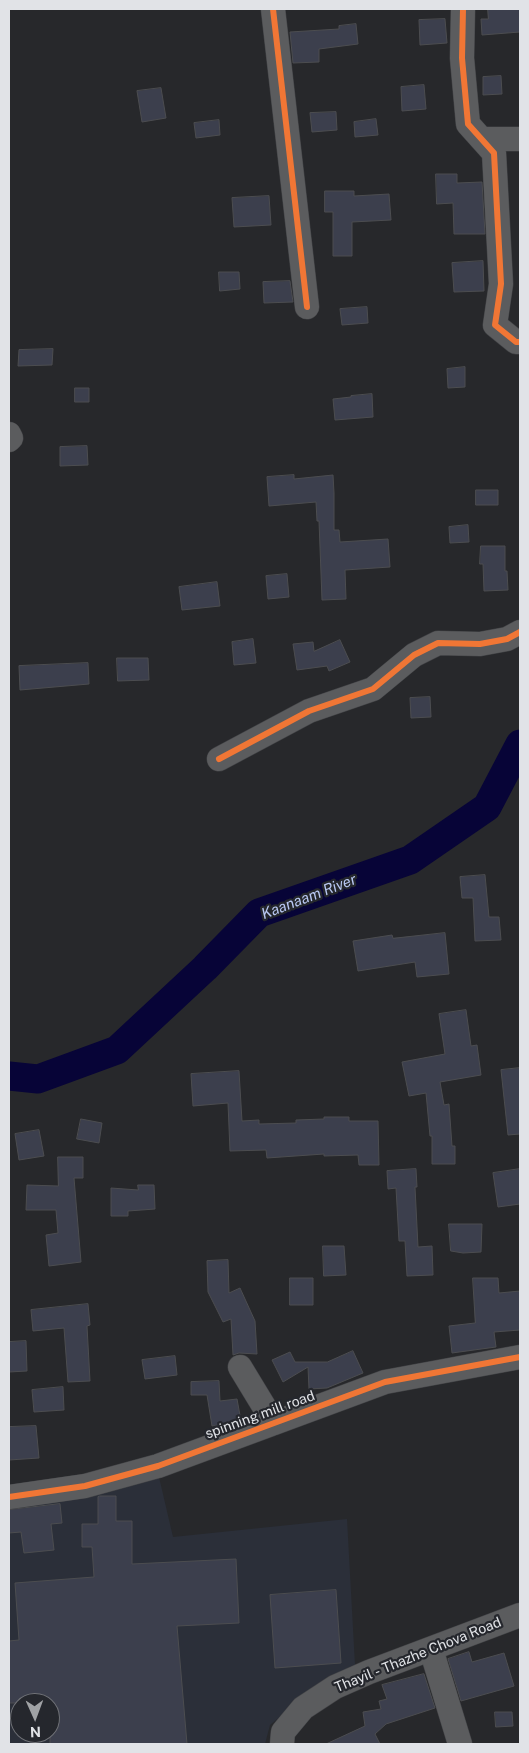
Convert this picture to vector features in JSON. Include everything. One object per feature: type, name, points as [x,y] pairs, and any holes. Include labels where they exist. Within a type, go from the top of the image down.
[{"type":"street","points":[[273,9],[307,307]]},
{"type":"street","points":[[463,9],[462,58],[468,124],[494,153],[501,284],[495,325],[516,342],[520,342]]},
{"type":"street","points":[[482,139],[520,139]]},
{"type":"street","points":[[9,434],[11,438],[9,440]]},
{"type":"street","points":[[219,760],[309,711],[373,689],[414,655],[438,643],[480,644],[507,639],[520,632]]},
{"type":"street","name":"spinning mill road","points":[[9,1497],[85,1486],[158,1466],[385,1382],[520,1357]]},
{"type":"street","points":[[240,1367],[274,1423]]},
{"type":"street","name":"Thayil - Thazhe Chova Road","points":[[282,1744],[283,1732],[303,1708],[335,1687],[369,1672],[520,1615]]},
{"type":"street","points":[[431,1649],[460,1744]]},
{"type":"shaded area","points":[[159,1477],[173,1537],[347,1519],[355,1665],[305,1696],[270,1725],[265,1744],[9,1744],[9,1503]]},
{"type":"building","points":[[488,9],[520,9],[520,32],[482,35],[481,19],[488,19]]},
{"type":"building","points":[[445,19],[447,43],[420,45],[419,20]]},
{"type":"building","points":[[356,24],[358,44],[319,49],[319,62],[293,63],[290,32],[339,29],[339,26]]},
{"type":"building","points":[[501,76],[502,94],[483,95],[483,77]]},
{"type":"building","points":[[424,85],[426,109],[402,111],[401,87]]},
{"type":"building","points":[[161,88],[166,118],[142,122],[137,91]]},
{"type":"building","points":[[336,112],[337,130],[312,132],[310,113]]},
{"type":"building","points":[[376,119],[378,135],[355,137],[354,122]]},
{"type":"building","points":[[219,120],[220,135],[196,138],[194,123]]},
{"type":"building","points":[[436,174],[457,174],[457,183],[482,182],[485,234],[454,234],[453,203],[437,204]]},
{"type":"building","points":[[325,191],[354,191],[354,196],[389,194],[391,220],[352,222],[352,256],[333,256],[333,212],[325,212]]},
{"type":"building","points":[[269,196],[271,225],[234,227],[232,198]]},
{"type":"building","points":[[483,261],[484,291],[454,292],[452,263]]},
{"type":"building","points":[[219,272],[239,272],[240,289],[220,291]]},
{"type":"building","points":[[290,281],[293,302],[264,303],[263,282]]},
{"type":"building","points":[[367,307],[368,323],[342,325],[340,309]]},
{"type":"building","points":[[53,349],[52,365],[18,366],[19,350]]},
{"type":"building","points":[[465,367],[465,387],[448,388],[447,369]]},
{"type":"building","points":[[75,388],[89,388],[89,402],[75,402]]},
{"type":"building","points":[[372,394],[373,417],[335,420],[333,399]]},
{"type":"building","points":[[87,446],[88,465],[60,466],[60,447]]},
{"type":"building","points":[[294,475],[294,479],[333,475],[334,530],[339,530],[340,542],[388,539],[390,567],[345,570],[346,599],[322,600],[319,521],[317,521],[316,502],[269,506],[267,477]]},
{"type":"building","points":[[476,490],[498,490],[498,505],[476,505]]},
{"type":"building","points":[[468,525],[469,542],[450,543],[449,527]]},
{"type":"building","points":[[481,546],[505,546],[505,571],[507,571],[508,590],[484,591],[483,564],[480,564]]},
{"type":"building","points":[[287,574],[289,597],[268,599],[266,576]]},
{"type":"building","points":[[217,582],[220,606],[182,610],[179,587]]},
{"type":"building","points":[[253,639],[256,663],[234,665],[232,642]]},
{"type":"building","points":[[340,640],[350,662],[329,671],[327,666],[297,670],[293,644],[313,642],[314,651]]},
{"type":"building","points":[[117,658],[148,658],[149,680],[118,681]]},
{"type":"building","points":[[88,663],[89,684],[20,690],[19,666]]},
{"type":"building","points":[[430,697],[431,717],[411,718],[410,698]]},
{"type":"building","points":[[485,875],[489,917],[499,917],[501,940],[475,941],[473,898],[462,898],[460,877]]},
{"type":"building","points":[[445,933],[449,974],[417,977],[415,962],[358,971],[353,941],[392,935],[393,938]]},
{"type":"building","points":[[466,1010],[471,1046],[477,1045],[481,1075],[440,1082],[444,1105],[449,1104],[452,1146],[455,1146],[455,1164],[432,1164],[432,1136],[430,1136],[426,1093],[409,1096],[402,1062],[445,1054],[439,1014]]},
{"type":"building","points":[[520,1068],[520,1134],[508,1135],[501,1070]]},
{"type":"building","points":[[239,1071],[242,1121],[259,1120],[259,1124],[296,1123],[296,1120],[349,1117],[349,1121],[378,1121],[379,1165],[359,1165],[358,1155],[324,1156],[324,1154],[267,1158],[266,1150],[230,1151],[228,1103],[193,1106],[191,1074]]},
{"type":"building","points":[[81,1119],[102,1123],[99,1143],[77,1139]]},
{"type":"building","points":[[39,1130],[44,1156],[19,1160],[15,1134]]},
{"type":"building","points":[[58,1157],[83,1157],[83,1178],[74,1178],[81,1262],[49,1266],[46,1235],[58,1233],[56,1210],[26,1210],[27,1185],[58,1186]]},
{"type":"building","points":[[416,1169],[418,1247],[432,1246],[433,1275],[407,1276],[405,1241],[399,1241],[396,1188],[388,1189],[387,1171]]},
{"type":"building","points":[[520,1169],[520,1204],[498,1207],[493,1173]]},
{"type":"building","points":[[138,1185],[154,1185],[155,1209],[128,1211],[128,1216],[111,1216],[111,1188],[138,1190]]},
{"type":"building","points":[[449,1224],[482,1224],[481,1252],[463,1253],[451,1251]]},
{"type":"building","points":[[323,1246],[344,1246],[346,1275],[324,1276]]},
{"type":"building","points":[[228,1260],[229,1293],[240,1288],[255,1321],[257,1354],[239,1353],[233,1355],[231,1319],[223,1322],[208,1292],[207,1261]]},
{"type":"building","points":[[290,1278],[313,1278],[313,1305],[290,1305]]},
{"type":"building","points":[[473,1278],[498,1278],[499,1293],[520,1291],[520,1330],[494,1332],[496,1347],[452,1353],[449,1326],[475,1323]]},
{"type":"building","points":[[88,1304],[90,1325],[87,1326],[90,1381],[68,1382],[64,1328],[33,1331],[31,1310]]},
{"type":"building","points":[[26,1341],[27,1371],[9,1372],[9,1342]]},
{"type":"building","points":[[353,1351],[363,1373],[327,1388],[309,1389],[308,1367],[283,1382],[272,1360],[290,1352],[295,1362],[327,1362]]},
{"type":"building","points":[[175,1356],[177,1375],[145,1379],[142,1360]]},
{"type":"building","points":[[219,1381],[220,1401],[237,1399],[241,1421],[212,1426],[207,1395],[191,1395],[191,1382]]},
{"type":"building","points":[[63,1387],[64,1410],[34,1412],[32,1390]]},
{"type":"building","points":[[36,1426],[39,1458],[9,1460],[9,1427]]},
{"type":"building","points":[[116,1496],[116,1521],[132,1521],[132,1564],[236,1559],[239,1623],[177,1626],[187,1744],[50,1744],[60,1743],[60,1693],[10,1693],[9,1703],[9,1641],[19,1640],[15,1583],[94,1577],[92,1547],[82,1547],[82,1524],[98,1524],[98,1497]]},
{"type":"building","points":[[60,1504],[62,1523],[51,1524],[54,1550],[24,1553],[21,1532],[9,1533],[9,1510]]},
{"type":"building","points":[[336,1590],[341,1663],[275,1668],[270,1595]]},
{"type":"building","points":[[469,1652],[472,1662],[504,1653],[514,1686],[461,1701],[448,1659]]},
{"type":"building","points":[[424,1674],[435,1708],[386,1724],[375,1734],[380,1744],[326,1744],[365,1726],[363,1712],[381,1709],[379,1701],[387,1699],[382,1685]]},
{"type":"building","points":[[495,1712],[512,1712],[513,1726],[496,1727]]},
{"type":"waterway","name":"Kaanaam River","points":[[9,1076],[38,1079],[117,1050],[205,968],[259,913],[410,860],[487,807],[520,744]]},
{"type":"cycle path","points":[[273,9],[307,307]]},
{"type":"cycle path","points":[[463,9],[462,58],[468,124],[494,153],[501,284],[495,325],[516,342],[520,342]]},
{"type":"cycle path","points":[[219,759],[309,711],[373,689],[414,655],[438,643],[480,644],[507,639],[520,632]]},
{"type":"cycle path","points":[[9,1497],[85,1486],[158,1466],[385,1382],[520,1357]]}]
